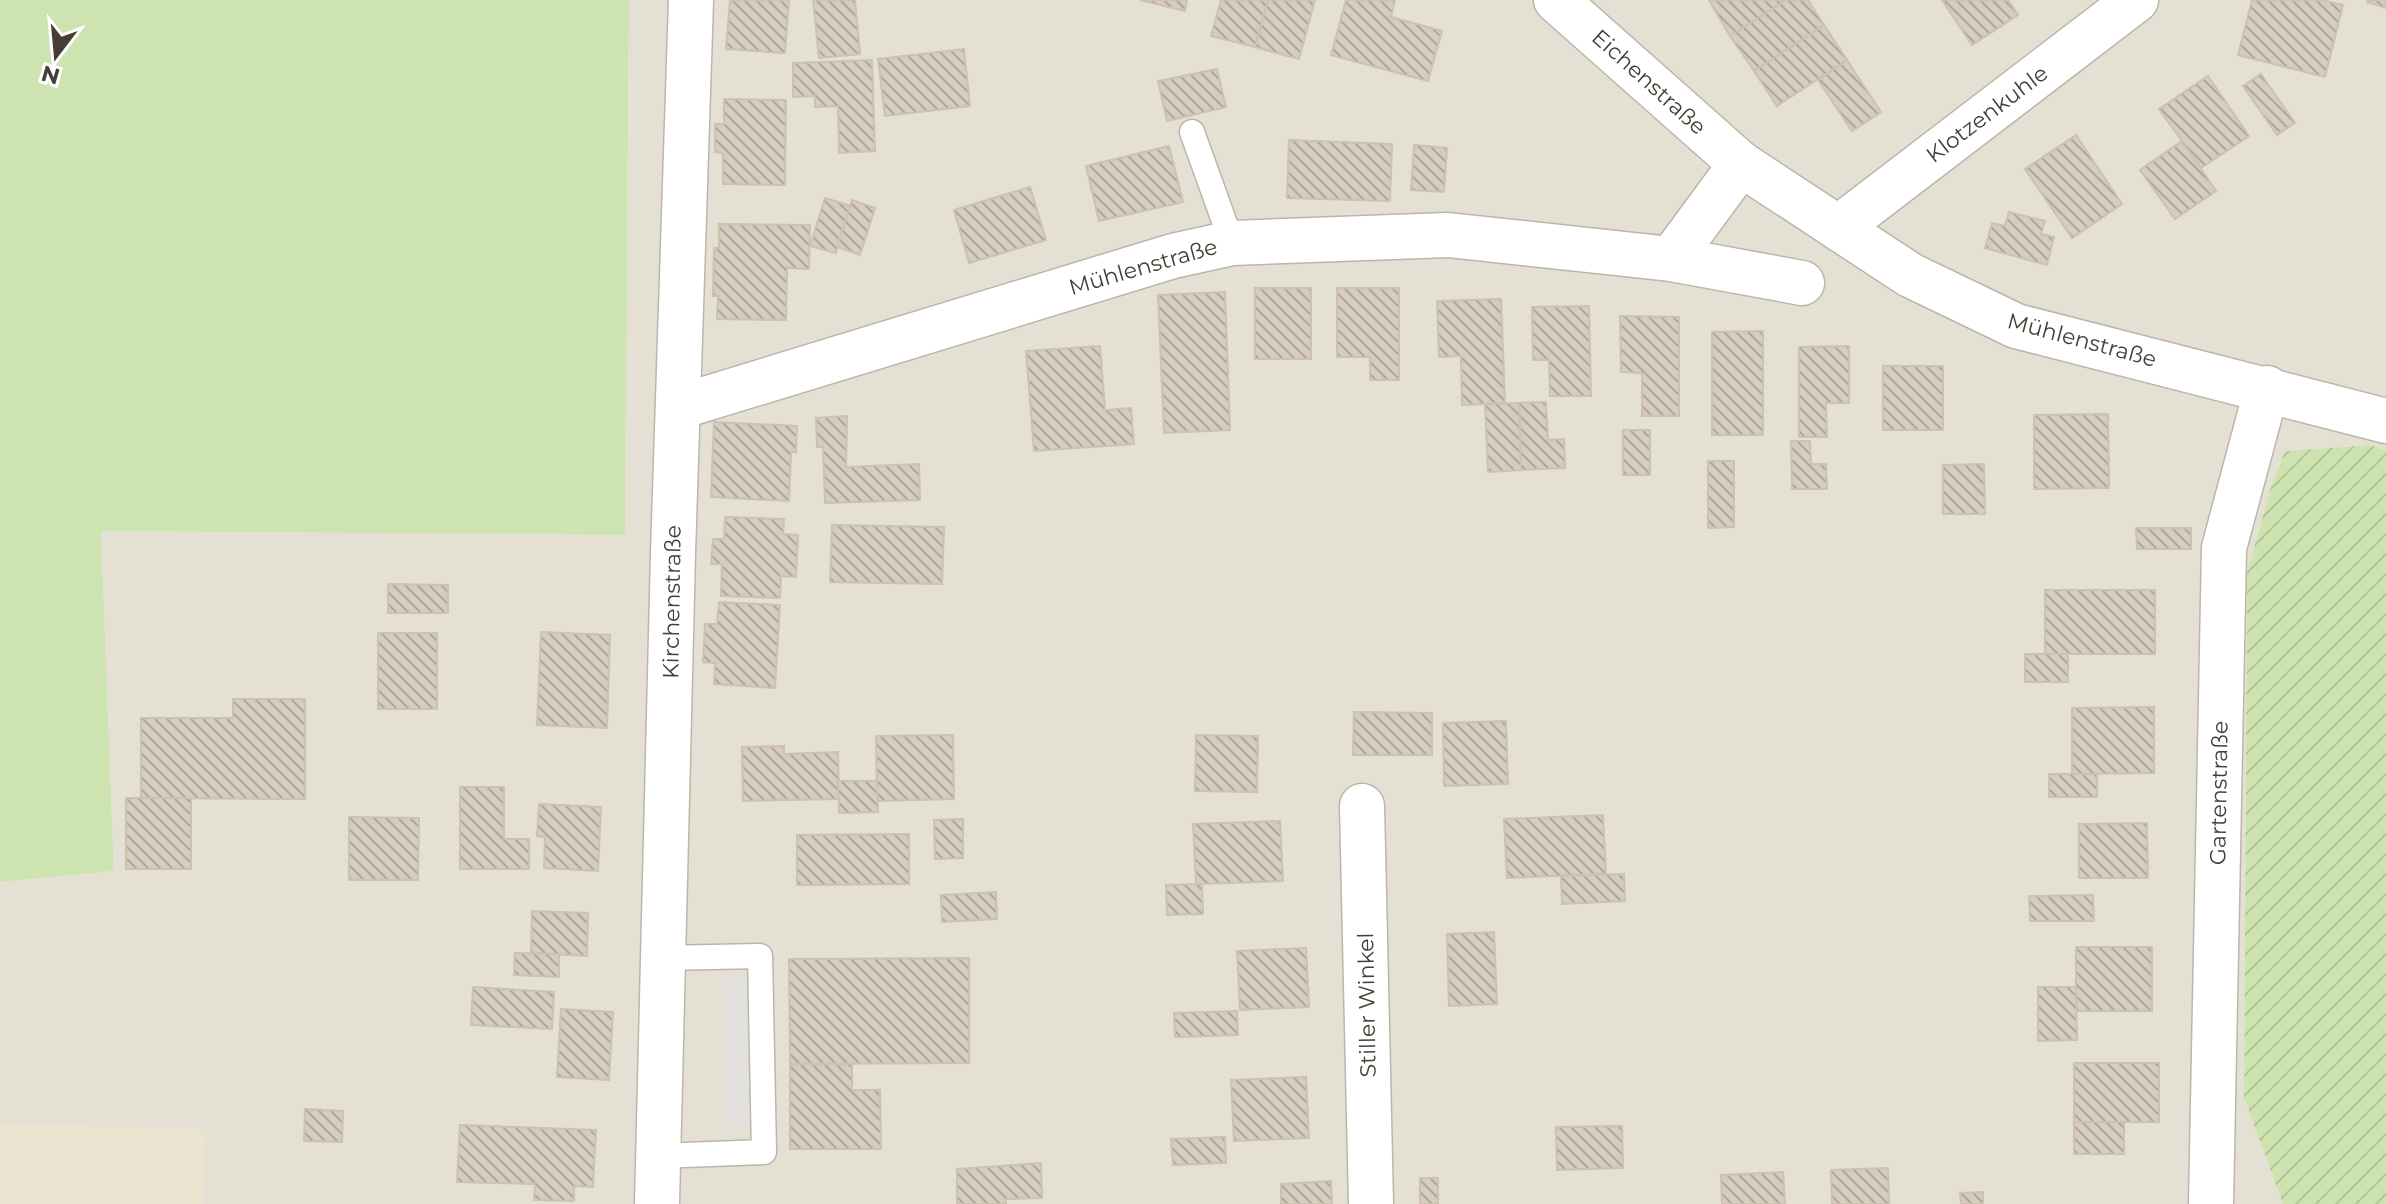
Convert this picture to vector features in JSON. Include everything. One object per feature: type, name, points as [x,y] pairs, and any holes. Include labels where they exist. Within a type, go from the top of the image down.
[{"type":"street","name":"Kirchenstraße","points":[[657,1204],[691,0]]},
{"type":"street","name":"Eichenstraße","points":[[1556,0],[1741,164]]},
{"type":"street","name":"Klotzenkuhle","points":[[1838,228],[2136,0]]},
{"type":"street","name":"Mühlenstraße","points":[[1741,164],[1910,275],[2016,326],[2386,421]]},
{"type":"street","points":[[1671,259],[1741,164]]},
{"type":"street","name":"Mühlenstraße","points":[[679,407],[1173,256],[1232,243],[1448,235],[1671,259],[1802,283]]},
{"type":"street","name":"Gartenstraße","points":[[2211,1204],[2224,548],[2267,388]]},
{"type":"street","name":"Stiller Winkel","points":[[1362,806],[1371,1204]]},
{"type":"lane","points":[[1192,132],[1232,243]]},
{"type":"lane","points":[[658,1156],[764,1152],[760,956],[663,958]]},
{"type":"shaded area","points":[[629,0],[2386,0],[2386,450],[2370,445],[2285,451],[2271,487],[2247,573],[2244,1098],[2283,1204],[0,1204],[0,882],[114,871],[101,531],[625,535]]},
{"type":"shaded area","points":[[723,977],[747,977],[750,1125],[726,1126]]},
{"type":"shaded area","points":[[0,1124],[207,1129],[202,1204],[0,1204]]},
{"type":"green space","points":[[0,0],[629,0],[625,535],[101,531],[114,871],[0,882]]},
{"type":"green space","points":[[2370,445],[2386,450],[2386,1204],[2283,1204],[2244,1098],[2247,573],[2271,487],[2285,451]]},
{"type":"building","points":[[730,0],[789,0],[785,53],[726,49]]},
{"type":"building","points":[[813,0],[855,0],[860,54],[819,58]]},
{"type":"building","points":[[1140,0],[1187,0],[1185,11]]},
{"type":"building","points":[[1221,0],[1268,0],[1255,47],[1211,36]]},
{"type":"building","points":[[1268,0],[1315,0],[1299,59],[1255,47]]},
{"type":"building","points":[[1346,0],[1395,0],[1391,17],[1442,31],[1428,81],[1331,55]]},
{"type":"building","points":[[1709,0],[1786,0],[1730,36]]},
{"type":"building","points":[[1786,0],[1808,0],[1824,25],[1754,71],[1730,36]]},
{"type":"building","points":[[1942,0],[2008,0],[2018,15],[1972,45]]},
{"type":"building","points":[[2252,0],[2322,0],[2343,5],[2325,77],[2238,55]]},
{"type":"building","points":[[2386,0],[2386,8],[2367,2]]},
{"type":"building","points":[[1824,25],[1847,60],[1777,106],[1754,71]]},
{"type":"building","points":[[964,49],[970,106],[885,116],[878,59]]},
{"type":"building","points":[[872,60],[875,151],[839,153],[838,106],[815,107],[815,96],[793,97],[793,63]]},
{"type":"building","points":[[1847,60],[1881,112],[1852,131],[1818,80]]},
{"type":"building","points":[[1217,69],[1226,107],[1167,121],[1158,81]]},
{"type":"building","points":[[2261,74],[2295,123],[2277,135],[2243,86]]},
{"type":"building","points":[[2208,76],[2249,136],[2201,168],[2159,109]]},
{"type":"building","points":[[724,99],[786,100],[785,185],[723,184],[723,153],[715,152],[715,124],[724,124]]},
{"type":"building","points":[[2076,135],[2122,204],[2072,238],[2025,169]]},
{"type":"building","points":[[1289,140],[1392,144],[1390,201],[1287,198]]},
{"type":"building","points":[[2182,141],[2216,191],[2175,219],[2140,170]]},
{"type":"building","points":[[1414,145],[1447,148],[1444,192],[1411,190]]},
{"type":"building","points":[[1169,146],[1183,202],[1099,221],[1086,166]]},
{"type":"building","points":[[1030,187],[1046,240],[969,263],[954,210]]},
{"type":"building","points":[[825,198],[851,206],[836,253],[810,246]]},
{"type":"building","points":[[852,200],[875,208],[860,255],[837,247]]},
{"type":"building","points":[[2009,212],[2045,221],[2041,234],[2054,237],[2047,265],[1985,248],[1992,223],[2005,226]]},
{"type":"building","points":[[719,224],[810,225],[809,269],[787,268],[786,320],[717,319],[718,296],[713,296],[714,248],[719,248]]},
{"type":"building","points":[[1255,288],[1311,288],[1311,359],[1255,359]]},
{"type":"building","points":[[1337,288],[1399,288],[1399,380],[1370,380],[1370,357],[1337,357]]},
{"type":"building","points":[[1225,292],[1230,430],[1164,433],[1158,295]]},
{"type":"building","points":[[1501,299],[1505,403],[1462,405],[1461,356],[1439,357],[1437,301]]},
{"type":"building","points":[[1589,306],[1591,396],[1550,396],[1549,360],[1533,360],[1532,307]]},
{"type":"building","points":[[1620,316],[1679,317],[1679,416],[1642,416],[1642,373],[1621,372]]},
{"type":"building","points":[[1763,331],[1763,435],[1712,435],[1712,332]]},
{"type":"building","points":[[1100,346],[1105,410],[1131,408],[1134,444],[1034,451],[1026,351]]},
{"type":"building","points":[[1849,346],[1849,403],[1826,403],[1827,437],[1799,437],[1799,347]]},
{"type":"building","points":[[1883,366],[1943,366],[1943,430],[1883,430]]},
{"type":"building","points":[[1546,402],[1548,440],[1564,439],[1565,468],[1521,470],[1519,403]]},
{"type":"building","points":[[1519,403],[1521,470],[1488,472],[1485,404]]},
{"type":"building","points":[[2108,414],[2109,488],[2034,489],[2034,415]]},
{"type":"building","points":[[847,416],[846,467],[919,464],[920,500],[825,503],[823,447],[817,447],[816,418]]},
{"type":"building","points":[[714,422],[797,426],[796,452],[791,452],[789,501],[711,497]]},
{"type":"building","points":[[1623,430],[1650,430],[1650,475],[1623,475]]},
{"type":"building","points":[[1791,441],[1810,441],[1811,464],[1826,464],[1827,489],[1792,489]]},
{"type":"building","points":[[1708,461],[1734,461],[1734,527],[1708,528]]},
{"type":"building","points":[[1984,464],[1985,514],[1943,514],[1943,465]]},
{"type":"building","points":[[725,517],[784,519],[783,534],[798,535],[796,577],[781,576],[780,598],[721,596],[722,564],[711,564],[713,539],[724,539]]},
{"type":"building","points":[[832,525],[944,527],[942,584],[830,582]]},
{"type":"building","points":[[2136,528],[2191,528],[2191,549],[2137,549]]},
{"type":"building","points":[[388,584],[448,585],[448,613],[388,613]]},
{"type":"building","points":[[2045,590],[2155,590],[2155,654],[2045,654]]},
{"type":"building","points":[[719,602],[780,605],[775,688],[714,684],[715,663],[703,662],[705,624],[717,624]]},
{"type":"building","points":[[541,632],[610,635],[607,728],[537,725]]},
{"type":"building","points":[[378,633],[437,633],[437,709],[378,709]]},
{"type":"building","points":[[2025,654],[2068,654],[2068,682],[2025,682]]},
{"type":"building","points":[[233,699],[305,699],[305,799],[141,798],[141,718],[233,718]]},
{"type":"building","points":[[2154,707],[2154,773],[2072,774],[2072,708]]},
{"type":"building","points":[[1354,712],[1432,713],[1432,755],[1353,755]]},
{"type":"building","points":[[1506,721],[1508,784],[1444,786],[1443,723]]},
{"type":"building","points":[[953,735],[954,799],[877,801],[876,736]]},
{"type":"building","points":[[1196,735],[1258,736],[1257,792],[1195,791]]},
{"type":"building","points":[[784,746],[784,754],[838,752],[839,799],[743,801],[742,747]]},
{"type":"building","points":[[2049,774],[2097,774],[2097,797],[2049,797]]},
{"type":"building","points":[[838,781],[877,781],[878,812],[839,813]]},
{"type":"building","points":[[460,787],[504,787],[504,839],[529,839],[529,869],[460,869]]},
{"type":"building","points":[[126,798],[191,798],[191,869],[126,869]]},
{"type":"building","points":[[539,804],[601,807],[598,871],[544,868],[545,837],[537,836]]},
{"type":"building","points":[[1603,815],[1606,874],[1507,878],[1504,819]]},
{"type":"building","points":[[349,817],[419,818],[418,880],[349,880]]},
{"type":"building","points":[[963,819],[963,858],[935,859],[934,820]]},
{"type":"building","points":[[1280,821],[1283,881],[1196,884],[1193,824]]},
{"type":"building","points":[[2147,823],[2148,878],[2079,878],[2079,824]]},
{"type":"building","points":[[909,834],[909,884],[797,885],[797,835]]},
{"type":"building","points":[[1624,874],[1625,901],[1562,904],[1561,876]]},
{"type":"building","points":[[1202,884],[1203,914],[1167,915],[1166,885]]},
{"type":"building","points":[[996,892],[997,919],[942,922],[941,895]]},
{"type":"building","points":[[2093,895],[2094,921],[2030,921],[2029,896]]},
{"type":"building","points":[[532,911],[588,913],[587,956],[531,953]]},
{"type":"building","points":[[1494,932],[1497,1004],[1449,1006],[1447,934]]},
{"type":"building","points":[[2076,947],[2152,947],[2152,1011],[2076,1011]]},
{"type":"building","points":[[1306,948],[1309,1007],[1240,1010],[1237,951]]},
{"type":"building","points":[[515,953],[559,954],[559,977],[514,975]]},
{"type":"building","points":[[969,958],[969,1063],[790,1064],[789,959]]},
{"type":"building","points":[[473,987],[554,992],[552,1029],[471,1025]]},
{"type":"building","points":[[2038,987],[2076,987],[2077,1040],[2038,1041]]},
{"type":"building","points":[[561,1009],[613,1012],[609,1080],[557,1077]]},
{"type":"building","points":[[1237,1011],[1238,1035],[1175,1037],[1174,1013]]},
{"type":"building","points":[[2074,1063],[2159,1063],[2159,1122],[2074,1122]]},
{"type":"building","points":[[790,1064],[852,1064],[852,1090],[880,1090],[881,1149],[790,1149]]},
{"type":"building","points":[[1306,1077],[1309,1138],[1234,1141],[1231,1080]]},
{"type":"building","points":[[305,1109],[343,1111],[342,1142],[304,1141]]},
{"type":"building","points":[[2074,1122],[2124,1122],[2124,1154],[2074,1154]]},
{"type":"building","points":[[460,1125],[596,1130],[593,1187],[574,1186],[574,1201],[534,1200],[535,1184],[457,1182]]},
{"type":"building","points":[[1622,1126],[1623,1168],[1557,1170],[1556,1127]]},
{"type":"building","points":[[1225,1137],[1226,1163],[1173,1165],[1171,1139]]},
{"type":"building","points":[[1041,1163],[1042,1198],[1006,1199],[1006,1204],[957,1204],[957,1169]]},
{"type":"building","points":[[1888,1168],[1889,1204],[1832,1204],[1831,1170]]},
{"type":"building","points":[[1783,1172],[1785,1204],[1722,1204],[1721,1175]]},
{"type":"building","points":[[1420,1178],[1438,1178],[1438,1204],[1420,1204]]},
{"type":"building","points":[[1331,1181],[1332,1204],[1281,1204],[1281,1184]]},
{"type":"building","points":[[1983,1192],[1983,1204],[1961,1204],[1960,1193]]}]
